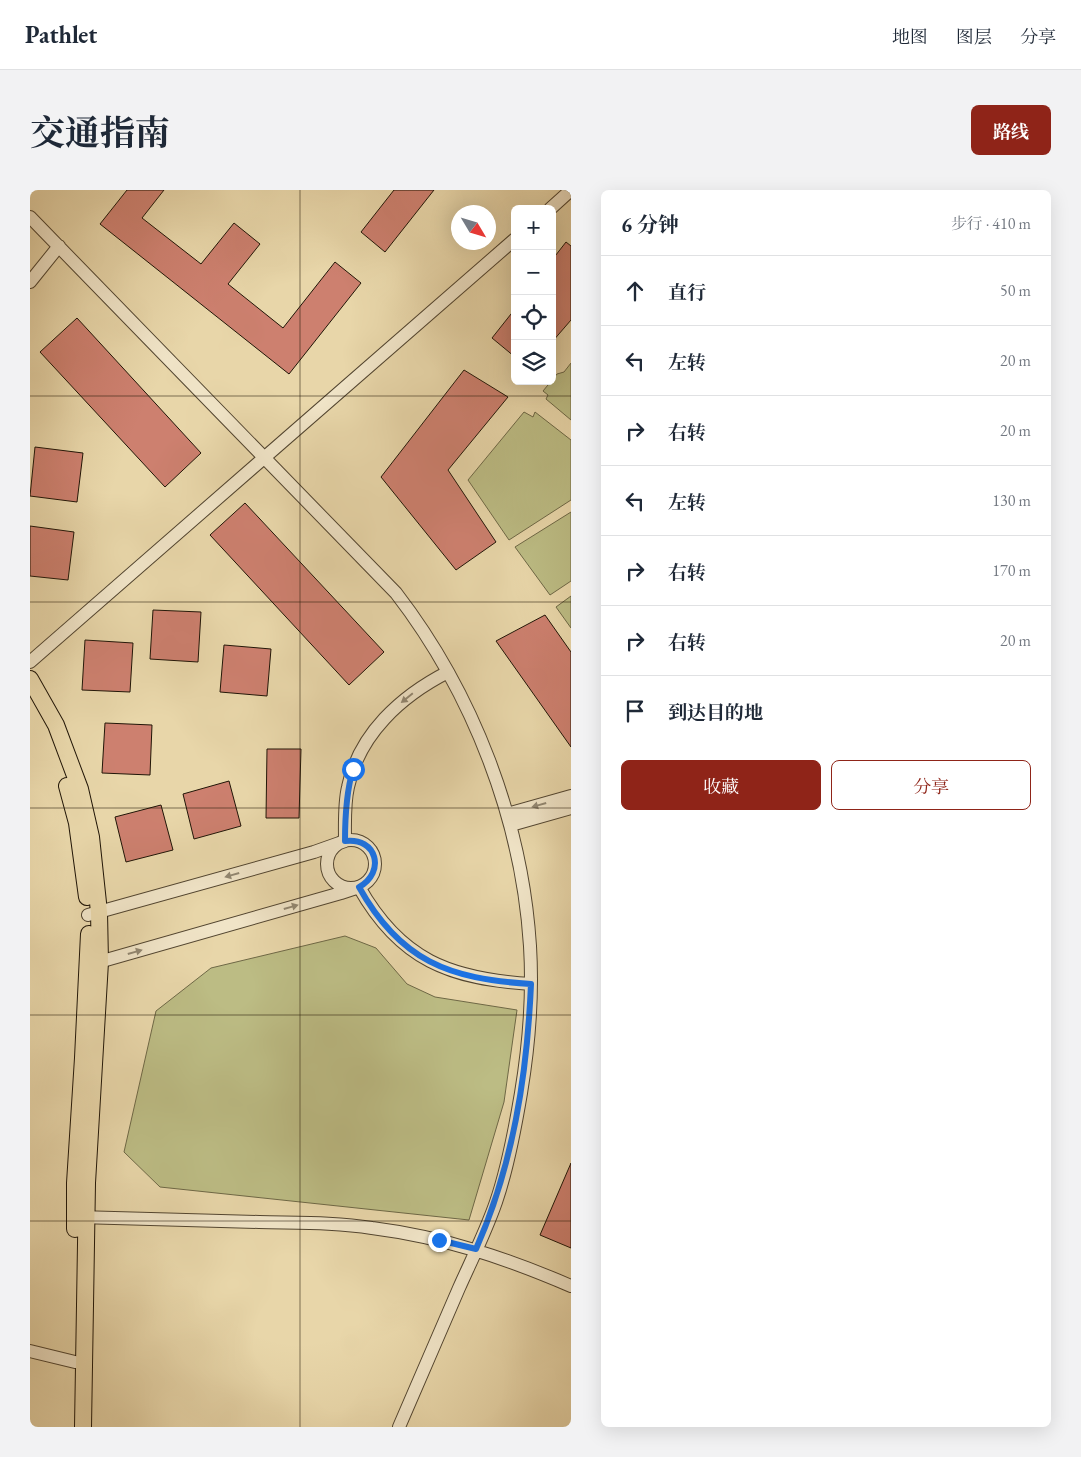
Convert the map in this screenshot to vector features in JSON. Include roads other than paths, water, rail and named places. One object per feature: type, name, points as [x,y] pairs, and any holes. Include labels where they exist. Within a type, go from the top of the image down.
[{"type":"main road","points":[[30,679],[56,725],[80,789],[91,837],[94,964],[75,1183],[80,1217],[84,1427]]},
{"type":"main road","points":[[30,699],[56,752],[71,799],[94,914]]},
{"type":"main road","points":[[73,1427],[80,1217]]},
{"type":"street","points":[[554,205],[571,190]]},
{"type":"street","points":[[30,217],[396,593],[427,637],[448,672],[472,720],[509,820],[518,856],[528,917],[531,984],[527,1048],[518,1115],[496,1202],[399,1427]]},
{"type":"street","points":[[30,662],[511,242]]},
{"type":"street","points":[[30,282],[59,246]]},
{"type":"street","points":[[345,841],[348,788],[353,769],[361,751],[377,727],[398,704],[413,692],[448,672]]},
{"type":"street","points":[[509,820],[571,796]]},
{"type":"street","points":[[509,820],[571,808]]},
{"type":"street","points":[[345,841],[333,849],[327,863],[328,871],[337,883],[351,888],[359,887]]},
{"type":"street","points":[[94,914],[314,852],[345,841],[360,841],[371,850],[374,857],[375,864],[370,878],[359,887],[94,964]]},
{"type":"street","points":[[359,887],[383,923],[401,942],[422,958],[464,976],[531,984]]},
{"type":"street","points":[[80,1217],[345,1224],[408,1234],[476,1249],[527,1267],[571,1286]]},
{"type":"street","points":[[30,1351],[75,1362]]}]
